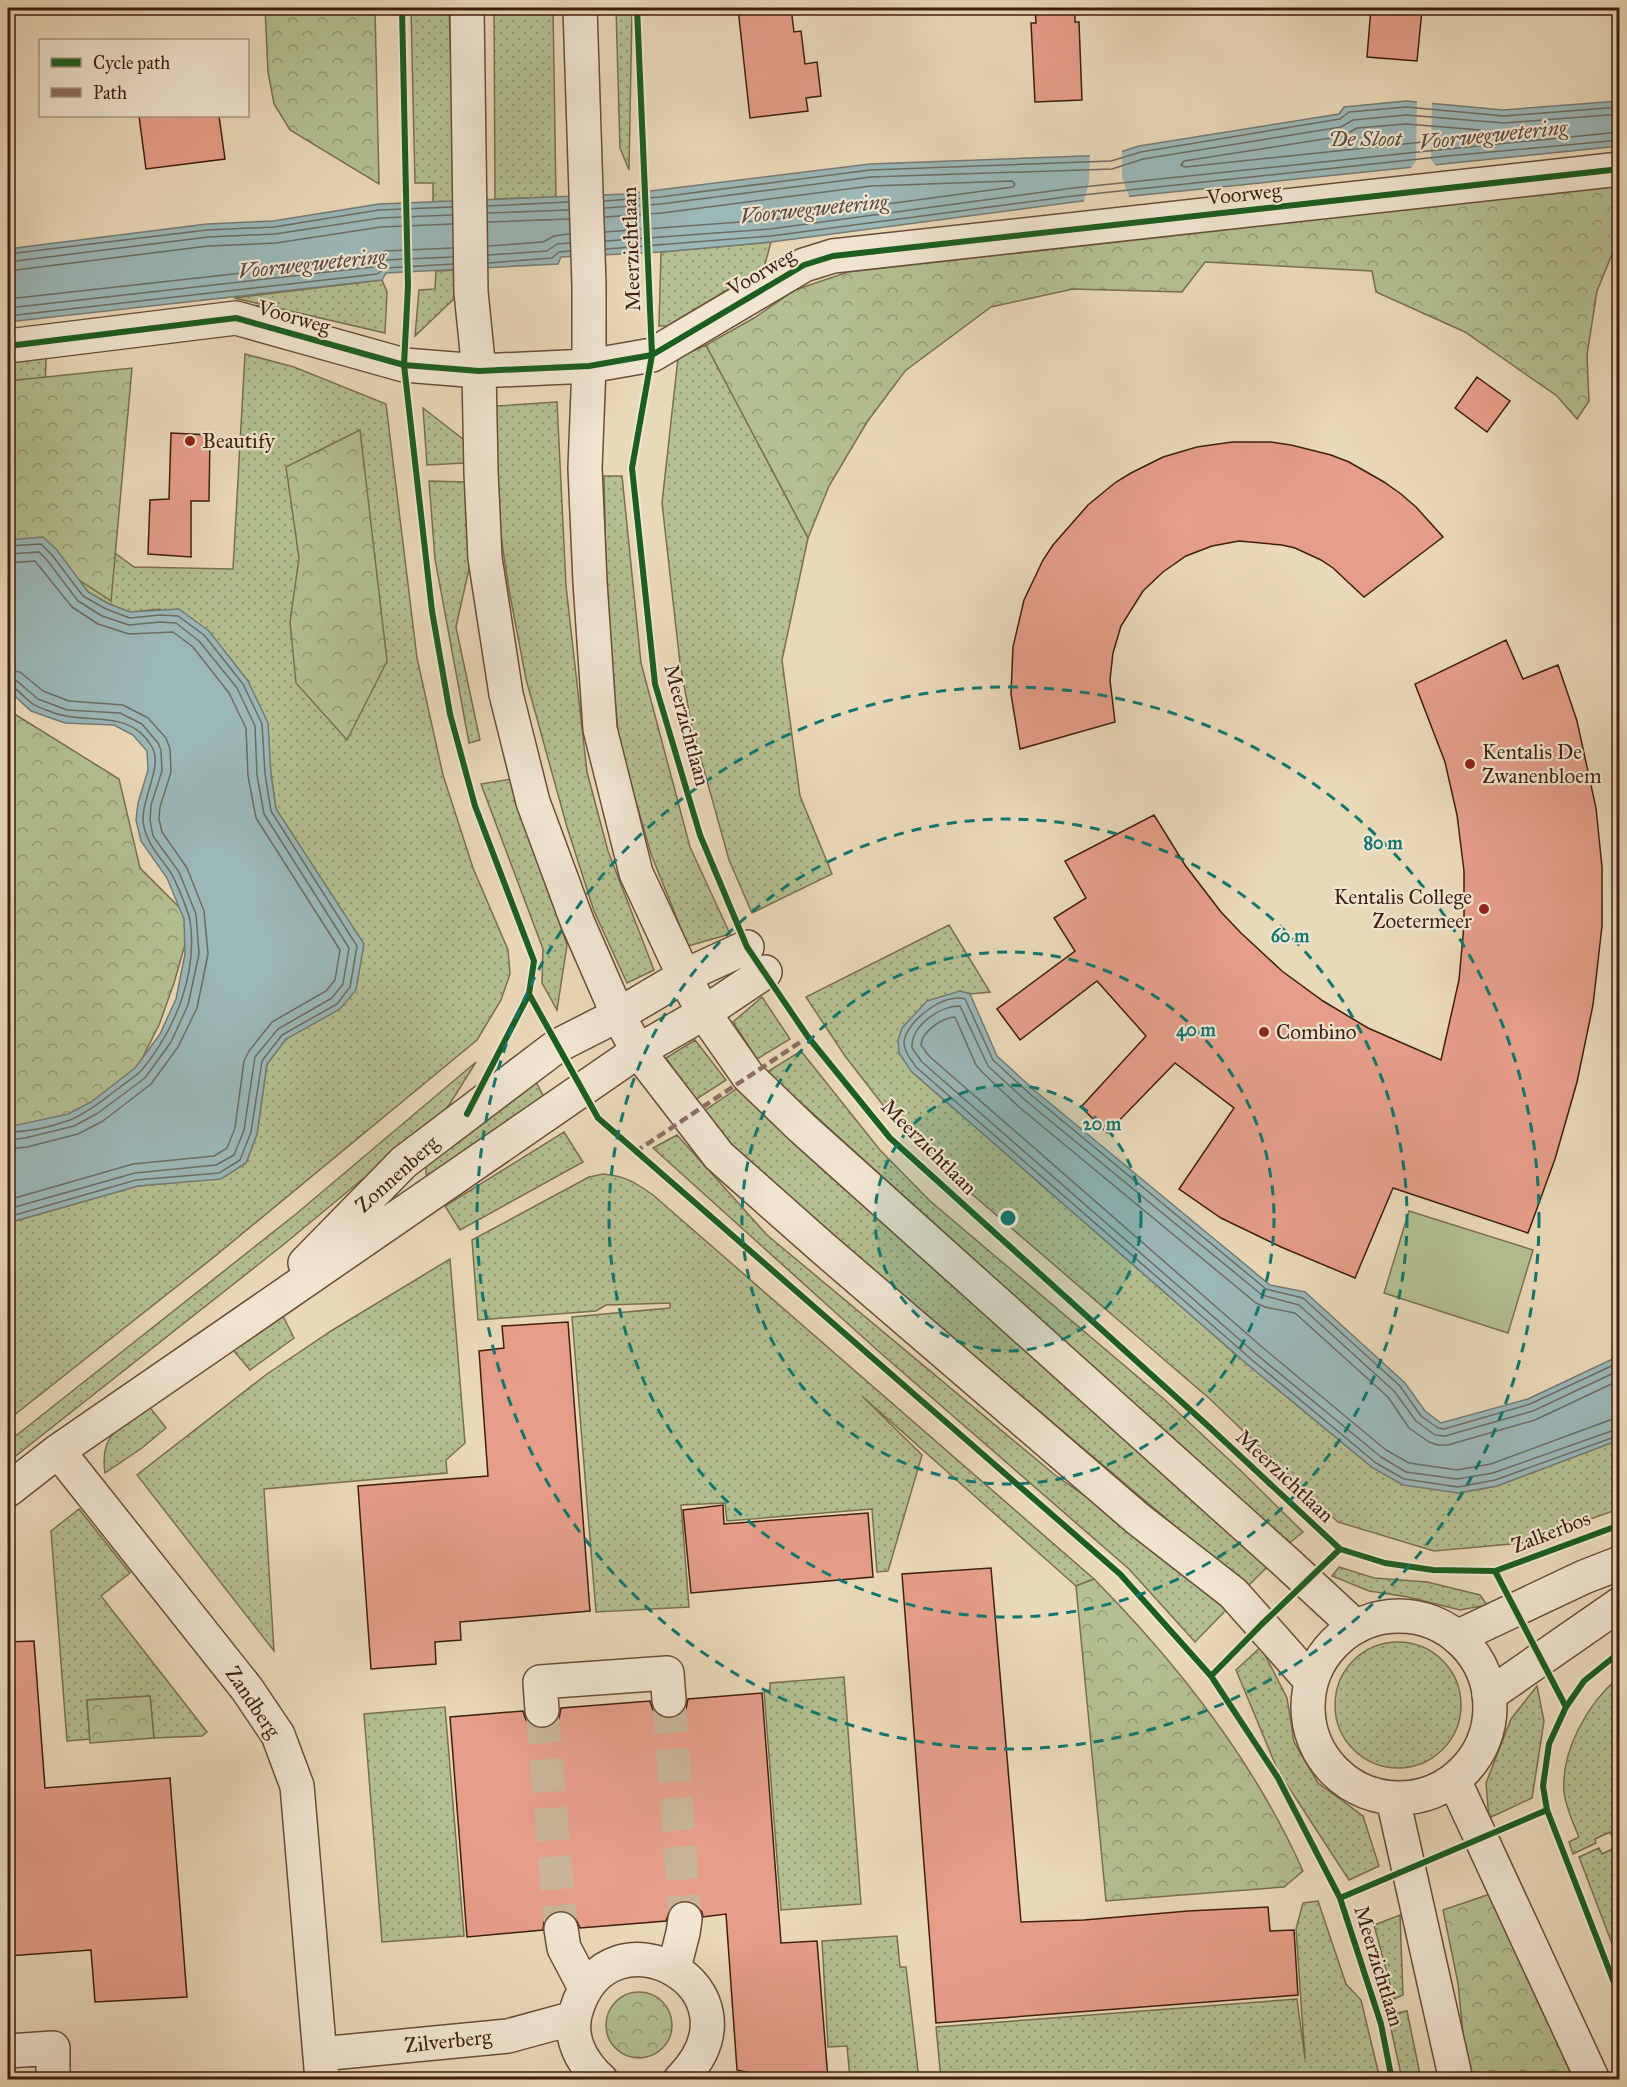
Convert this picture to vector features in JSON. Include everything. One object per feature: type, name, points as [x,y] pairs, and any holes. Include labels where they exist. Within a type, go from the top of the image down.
[{"type":"street","points":[[467,8],[471,292],[479,371],[481,472],[486,558],[506,694],[533,802],[577,921],[618,1015],[638,1051],[719,1156],[833,1257],[1130,1511],[1233,1593],[1311,1681]]},
{"type":"street","name":"Meerzichtlaan","points":[[580,8],[589,285],[586,479],[600,729],[636,873],[684,976],[704,1013],[748,1076],[801,1127],[1356,1627]]},
{"type":"street","name":"Voorweg","points":[[8,346],[236,318],[404,365],[479,371],[589,366],[652,355],[804,265],[833,256],[1620,169]]},
{"type":"street","name":"Zonnenberg","points":[[8,1490],[58,1451],[638,1051],[704,1013],[756,960],[684,976],[618,1015],[557,1046],[404,1162],[251,1317]]},
{"type":"street","name":"Zandberg","points":[[58,1451],[247,1689],[278,1735],[297,1786],[321,2067]]},
{"type":"street","points":[[1457,1637],[1584,1577],[1620,1563]]},
{"type":"street","points":[[1489,1695],[1620,1604]]},
{"type":"street","points":[[1390,1616],[1414,1617],[1437,1624],[1457,1637],[1479,1663],[1489,1695],[1490,1717],[1481,1748],[1469,1766],[1443,1788],[1419,1797],[1393,1799],[1375,1796],[1342,1779],[1329,1767],[1319,1752],[1308,1718],[1311,1681],[1324,1655],[1344,1635],[1356,1627],[1390,1616]]},
{"type":"street","points":[[542,1710],[540,1682],[667,1673],[669,1700]]},
{"type":"street","points":[[1454,1780],[1593,2079]]},
{"type":"street","points":[[1393,1799],[1456,2079]]},
{"type":"street","points":[[674,1968],[685,1919]]},
{"type":"street","points":[[561,1929],[579,2003],[574,2036],[579,2054],[590,2070],[601,2079]]},
{"type":"street","name":"Zilverberg","points":[[321,2067],[508,2036],[579,2003],[599,1974],[616,1963],[636,1959],[656,1961],[674,1968],[691,1982],[703,2001],[708,2023],[704,2046],[693,2075]]},
{"type":"street","points":[[8,2051],[52,2048],[53,2074]]},
{"type":"green space","points":[[265,8],[375,8],[379,184],[290,130],[274,104],[268,72]]},
{"type":"green space","points":[[411,8],[449,8],[456,201],[433,203],[433,183],[415,183]]},
{"type":"green space","points":[[494,8],[553,8],[556,197],[495,199]]},
{"type":"green space","points":[[616,8],[632,8],[629,170],[620,148]]},
{"type":"green space","points":[[1619,185],[1619,237],[1597,291],[1587,355],[1589,401],[1577,419],[1557,396],[1465,332],[1376,292],[1372,271],[1205,262],[1182,292],[1073,289],[991,307],[905,371],[867,422],[829,486],[808,538],[706,345],[754,318],[795,290],[848,272]]},
{"type":"green space","points":[[771,242],[764,268],[667,326],[659,326],[661,252]]},
{"type":"green space","points":[[459,270],[459,294],[415,336],[419,290],[435,289],[436,271]]},
{"type":"green space","points":[[382,280],[387,292],[385,333],[234,298]]},
{"type":"green space","points":[[706,345],[808,538],[782,660],[800,796],[832,874],[752,913],[729,860],[691,723],[680,663],[662,503],[678,358]]},
{"type":"green space","points":[[245,354],[294,367],[386,404],[417,658],[443,775],[473,868],[508,950],[510,974],[501,1000],[477,1040],[214,1257],[8,1420],[8,1223],[138,1186],[221,1178],[246,1163],[257,1134],[267,1064],[286,1039],[310,1025],[363,944],[276,809],[271,774],[160,609],[130,612],[109,604],[88,592],[57,550],[8,540],[8,362],[46,358],[42,499],[134,567],[233,569]]},
{"type":"green space","points":[[132,368],[111,601],[53,563],[8,567],[8,381]]},
{"type":"green space","points":[[557,402],[566,586],[587,772],[608,851],[654,970],[627,983],[594,911],[567,827],[526,679],[509,590],[493,482],[493,419],[497,406]]},
{"type":"green space","points":[[423,408],[464,440],[465,463],[427,465]]},
{"type":"green space","points":[[360,430],[387,661],[347,740],[296,683],[290,622],[299,558],[286,467]]},
{"type":"green space","points":[[604,476],[622,476],[641,663],[690,847],[730,934],[688,946],[651,854],[619,742],[607,616]]},
{"type":"green space","points":[[429,481],[466,482],[471,560],[456,627],[480,740],[469,743],[435,559]]},
{"type":"green space","points":[[8,710],[119,779],[140,868],[192,920],[159,1025],[117,1108],[8,1133]]},
{"type":"green space","points":[[511,779],[567,945],[557,1010],[542,983],[543,949],[481,784]]},
{"type":"green space","points":[[949,925],[990,992],[970,994],[960,991],[911,1071],[1247,1364],[1373,1468],[1458,1493],[1497,1486],[1619,1440],[1619,1509],[1522,1543],[1434,1551],[1338,1522],[1211,1400],[936,1163],[900,1127],[845,1056],[806,997]]},
{"type":"green space","points":[[762,997],[790,1039],[757,1059],[733,1022]]},
{"type":"green space","points":[[695,1040],[726,1080],[695,1100],[666,1058]]},
{"type":"green space","points":[[801,1051],[880,1150],[930,1201],[1165,1400],[1303,1532],[1288,1544],[767,1072]]},
{"type":"green space","points":[[476,1062],[446,1110],[283,1245],[8,1462],[8,1442],[296,1214]]},
{"type":"green space","points":[[534,1078],[548,1105],[429,1176],[426,1174],[426,1166]]},
{"type":"green space","points":[[738,1088],[757,1108],[939,1269],[1267,1567],[1247,1587],[914,1305],[779,1196],[701,1113]]},
{"type":"green space","points":[[564,1132],[583,1162],[460,1230],[445,1206]]},
{"type":"green space","points":[[677,1135],[767,1235],[1055,1475],[1157,1546],[1226,1610],[1195,1642],[1129,1569],[876,1349],[653,1148]]},
{"type":"green space","points":[[603,1174],[630,1180],[653,1195],[1094,1579],[1076,1586],[862,1396],[922,1455],[888,1571],[877,1572],[872,1509],[727,1521],[725,1503],[681,1505],[689,1607],[596,1612],[572,1317],[670,1308],[670,1303],[606,1305],[596,1311],[478,1320],[472,1240],[589,1177]]},
{"type":"green space","points":[[1409,1211],[1533,1250],[1508,1333],[1384,1293]]},
{"type":"green space","points":[[450,1259],[465,1443],[446,1460],[447,1473],[264,1489],[274,1651],[137,1475],[267,1374],[331,1331]]},
{"type":"green space","points":[[281,1312],[294,1338],[250,1370],[228,1344]]},
{"type":"green space","points":[[148,1405],[166,1428],[142,1448],[105,1473],[105,1449],[114,1432]]},
{"type":"green space","points":[[79,1509],[130,1573],[101,1596],[207,1732],[202,1736],[154,1738],[150,1696],[87,1700],[90,1739],[67,1741],[51,1531]]},
{"type":"green space","points":[[1339,1567],[1374,1578],[1427,1582],[1480,1595],[1487,1605],[1460,1610],[1408,1597],[1369,1591],[1332,1576]]},
{"type":"green space","points":[[1094,1579],[1125,1611],[1184,1680],[1212,1716],[1261,1791],[1303,1871],[1284,1887],[1106,1901],[1076,1586]]},
{"type":"green space","points":[[1398,1642],[1422,1647],[1442,1661],[1456,1681],[1461,1705],[1456,1729],[1442,1749],[1422,1763],[1398,1768],[1374,1763],[1354,1749],[1340,1729],[1335,1705],[1340,1681],[1354,1661],[1374,1647]]},
{"type":"green space","points":[[1261,1647],[1287,1698],[1294,1742],[1318,1783],[1363,1816],[1379,1866],[1349,1880],[1278,1771],[1236,1670]]},
{"type":"green space","points":[[844,1677],[861,1904],[781,1910],[764,1691],[770,1690],[770,1683]]},
{"type":"green space","points":[[1619,1677],[1619,1962],[1579,1857],[1599,1848],[1602,1854],[1617,1847],[1610,1832],[1595,1839],[1596,1843],[1573,1854],[1569,1842],[1579,1837],[1568,1810],[1564,1792],[1564,1776],[1572,1744],[1587,1714]]},
{"type":"green space","points":[[1537,1686],[1544,1721],[1532,1798],[1489,1818],[1486,1783],[1511,1719]]},
{"type":"green space","points":[[150,1696],[154,1738],[90,1743],[87,1700]]},
{"type":"green space","points":[[445,1707],[464,1936],[382,1942],[364,1714]]},
{"type":"green space","points":[[1493,1893],[1572,2079],[1471,2079],[1464,2045],[1458,1983],[1443,1910]]},
{"type":"green space","points":[[1318,1901],[1346,1984],[1361,2000],[1380,2079],[941,2079],[936,2027],[1297,1999],[1305,2059],[1296,1929],[1303,1903]]},
{"type":"green space","points":[[1400,1915],[1403,1995],[1394,1999],[1374,1925]]},
{"type":"green space","points":[[897,1936],[900,1967],[906,1967],[919,2079],[850,2079],[847,2046],[828,2047],[822,1941]]},
{"type":"green space","points":[[639,1992],[652,1995],[662,2002],[669,2012],[672,2025],[669,2038],[662,2048],[652,2055],[639,2058],[626,2055],[616,2048],[609,2038],[606,2025],[609,2012],[616,2002],[626,1995]]},
{"type":"green space","points":[[1407,2011],[1421,2079],[1402,2079],[1388,2015]]},
{"type":"water","points":[[1406,101],[1503,110],[1619,101],[1619,146],[1074,202],[771,242],[661,252],[561,257],[558,264],[386,273],[382,280],[8,322],[8,249],[207,224],[273,221],[379,204],[626,194],[870,164],[1111,155],[1139,146],[1339,114],[1344,107]]},
{"type":"water","points":[[43,537],[57,550],[88,592],[109,604],[130,612],[179,609],[209,631],[248,681],[268,723],[276,809],[364,944],[356,990],[340,1009],[286,1039],[267,1064],[257,1134],[246,1163],[221,1179],[138,1186],[8,1223],[8,1127],[68,1114],[91,1102],[135,1068],[160,1034],[176,999],[185,954],[184,919],[167,878],[141,841],[136,820],[138,803],[148,770],[147,751],[133,735],[114,725],[65,723],[31,711],[8,690],[8,540]]},
{"type":"water","points":[[960,991],[970,994],[997,1056],[1034,1090],[1270,1285],[1305,1292],[1405,1383],[1425,1411],[1441,1423],[1528,1399],[1619,1356],[1619,1440],[1497,1486],[1458,1493],[1403,1485],[1373,1468],[1247,1364],[911,1071],[899,1053],[898,1040],[902,1028],[927,1001]]},
{"type":"pier","points":[[1417,99],[1432,101],[1431,160],[1436,166],[1410,169],[1416,161]]},
{"type":"pier","points":[[1122,149],[1122,177],[1130,199],[1083,204],[1089,182],[1090,153]]},
{"type":"building","points":[[738,8],[791,8],[794,32],[801,31],[805,64],[817,62],[821,96],[806,98],[808,111],[750,118]]},
{"type":"building","points":[[1035,8],[1075,8],[1075,22],[1079,22],[1082,100],[1035,102],[1031,23],[1036,23]]},
{"type":"building","points":[[1371,8],[1422,10],[1417,61],[1367,57]]},
{"type":"building","points":[[139,117],[219,117],[225,159],[146,169]]},
{"type":"building","points":[[1477,377],[1510,401],[1487,432],[1455,408]]},
{"type":"building","points":[[171,433],[210,435],[209,501],[191,501],[191,557],[148,554],[150,500],[169,499]]},
{"type":"building","points":[[1232,442],[1271,442],[1291,445],[1349,462],[1401,494],[1443,537],[1364,597],[1321,560],[1295,548],[1282,545],[1239,541],[1212,546],[1186,556],[1163,572],[1143,591],[1121,626],[1113,653],[1110,680],[1115,722],[1020,749],[1011,694],[1013,647],[1024,600],[1043,560],[1053,545],[1088,505],[1131,473],[1163,457],[1197,447]]},
{"type":"building","points":[[1506,640],[1523,679],[1558,665],[1577,721],[1596,808],[1602,867],[1602,926],[1593,1005],[1577,1082],[1555,1159],[1528,1233],[1393,1188],[1355,1278],[1281,1247],[1221,1218],[1179,1189],[1234,1108],[1175,1063],[1107,1133],[1081,1107],[1146,1036],[1097,981],[1020,1040],[997,1009],[1075,951],[1054,918],[1086,898],[1065,861],[1154,815],[1185,865],[1221,912],[1282,971],[1323,1001],[1368,1028],[1441,1060],[1459,980],[1464,925],[1464,871],[1457,815],[1445,762],[1415,684]]},
{"type":"building","points":[[568,1322],[590,1611],[460,1622],[461,1640],[435,1642],[436,1664],[371,1669],[358,1486],[488,1476],[479,1351],[504,1348],[502,1326]]},
{"type":"building","points":[[723,1505],[724,1524],[868,1513],[873,1577],[691,1593],[683,1510]]},
{"type":"building","points":[[991,1568],[1021,1922],[1084,1920],[1268,1907],[1270,1931],[1294,1930],[1298,1995],[936,2023],[902,1574]]},
{"type":"building","points":[[34,1641],[45,1788],[170,1778],[187,1997],[95,2002],[91,1950],[8,1956],[8,1642]]},
{"type":"building","points":[[762,1693],[781,1943],[817,1941],[828,2079],[754,2079],[754,2074],[737,2070],[726,1914],[703,1917],[697,1905],[687,1900],[671,1907],[666,1921],[580,1928],[575,1917],[559,1910],[549,1915],[544,1922],[543,1930],[467,1937],[450,1717],[523,1711],[526,1720],[533,1727],[544,1729],[552,1726],[559,1719],[561,1708],[650,1701],[653,1710],[660,1717],[671,1719],[686,1709],[688,1699]]},
{"type":"tunnel","points":[[669,1700],[685,1919]]},
{"type":"tunnel","points":[[542,1710],[561,1929]]},
{"type":"marked path","points":[[635,1152],[808,1037]]},
{"type":"cycle path","points":[[402,8],[408,286],[404,365],[432,611],[450,714],[475,806],[534,961],[529,994],[598,1118],[1120,1574],[1211,1676],[1278,1778],[1340,1898],[1381,2024],[1392,2080]]},
{"type":"cycle path","points":[[637,8],[652,355],[632,468],[655,684],[700,835],[747,947],[808,1037],[890,1138],[1207,1425],[1340,1549],[1385,1563],[1433,1570],[1495,1571],[1566,1707],[1549,1744],[1543,1786],[1547,1810],[1620,1998]]},
{"type":"cycle path","points":[[8,346],[236,318],[404,365],[479,371],[589,366],[652,355],[804,265],[833,256],[1620,169]]},
{"type":"cycle path","points":[[467,1114],[529,994]]},
{"type":"cycle path","name":"Zalkerbos","points":[[1495,1571],[1620,1525]]},
{"type":"cycle path","points":[[1211,1676],[1340,1549]]},
{"type":"cycle path","points":[[1566,1707],[1584,1681],[1620,1652]]},
{"type":"cycle path","points":[[1340,1898],[1547,1810]]},
{"type":"place","name":"Beautify","points":[[190,441]]},
{"type":"place","name":"Kentalis De Zwanenbloem","points":[[1470,764]]},
{"type":"place","name":"Kentalis College Zoetermeer","points":[[1484,909]]},
{"type":"place","name":"Combino","points":[[1264,1032]]},
{"type":"water label","name":"Voorwegwetering","points":[[1493,134]]},
{"type":"water label","name":"De Sloot","points":[[1365,138]]},
{"type":"water label","name":"Voorwegwetering","points":[[814,208]]},
{"type":"water label","name":"Voorwegwetering","points":[[312,263]]}]
